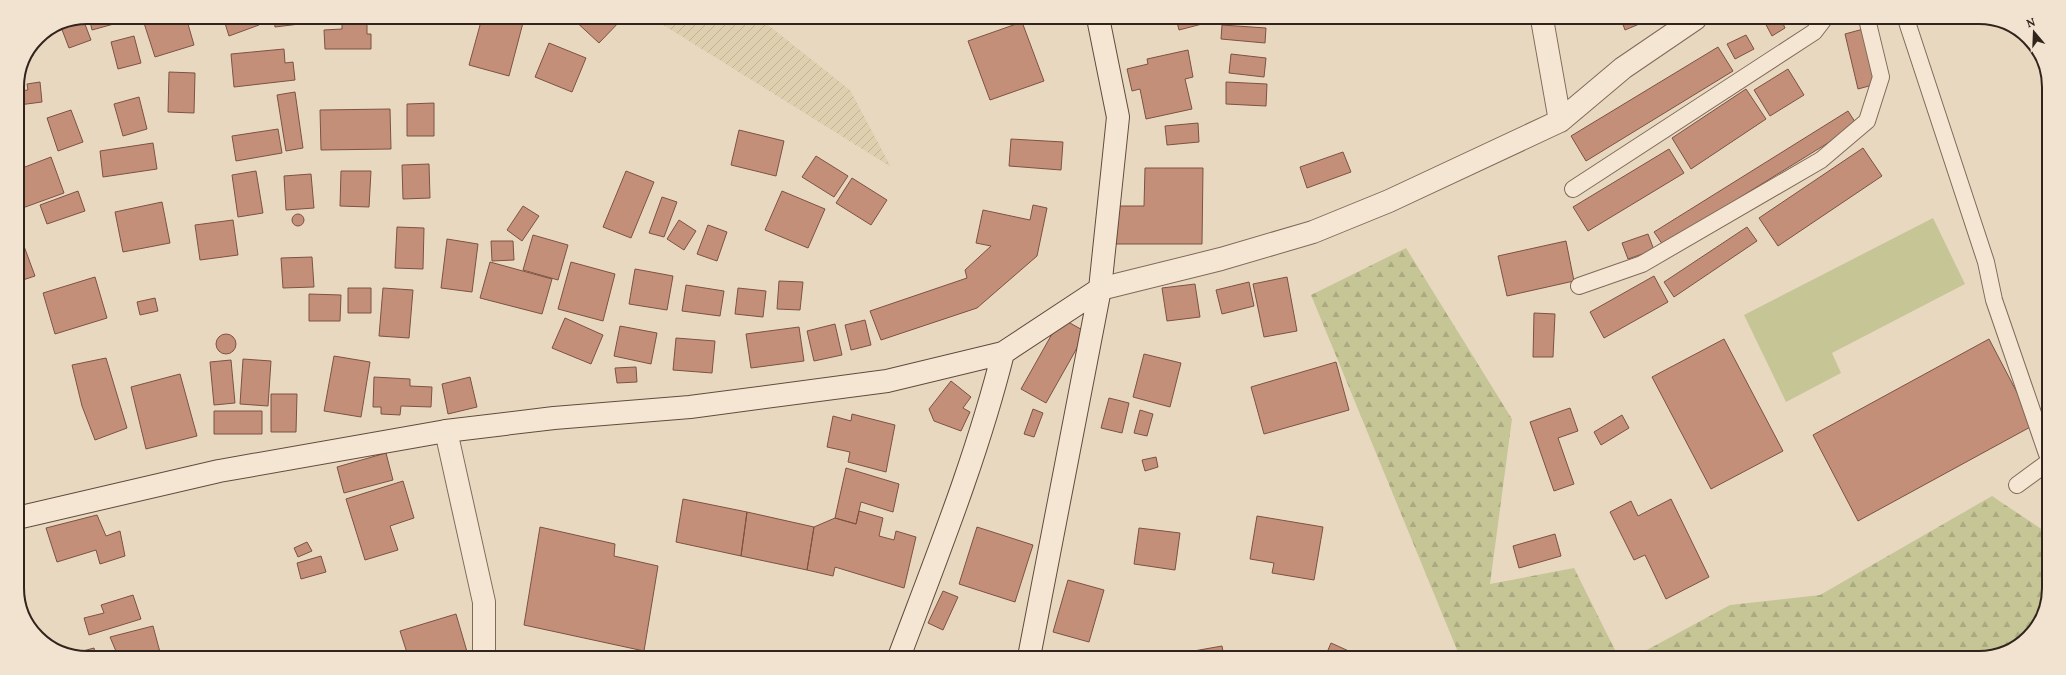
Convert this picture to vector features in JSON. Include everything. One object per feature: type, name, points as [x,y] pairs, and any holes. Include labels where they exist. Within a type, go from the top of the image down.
[{"type":"street","points":[[1031,651],[1100,289],[1118,117],[1099,24]]},
{"type":"street","points":[[1543,24],[1560,121]]},
{"type":"street","points":[[24,516],[219,470],[446,431],[554,418],[690,407],[879,382],[1003,353],[1100,289],[1221,259],[1313,232],[1389,201],[1560,121],[1623,68],[1688,24]]},
{"type":"street","points":[[901,651],[958,502],[990,404],[1003,353]]},
{"type":"street","points":[[446,431],[484,602],[484,651]]},
{"type":"lane","points":[[1573,189],[1807,36],[1819,24]]},
{"type":"lane","points":[[1579,286],[1642,264],[1821,160],[1867,121],[1881,77],[1868,24]]},
{"type":"lane","points":[[1908,24],[1986,262],[1994,300],[2042,439]]},
{"type":"lane","points":[[2017,485],[2042,466]]},
{"type":"shaded area","points":[[662,24],[767,24],[850,90],[891,167]]},
{"type":"green space","points":[[1933,218],[1965,284],[1832,353],[1841,373],[1786,402],[1744,315]]},
{"type":"green space","points":[[1406,248],[1512,419],[1490,584],[1574,568],[1616,651],[1458,651],[1311,295]]},
{"type":"green space","points":[[1992,496],[2042,529],[2042,588],[2040,605],[2036,616],[2026,630],[2007,645],[1999,648],[1979,651],[1645,651],[1730,605],[1820,595]]},
{"type":"building","points":[[85,24],[91,40],[69,48],[62,30],[74,25]]},
{"type":"building","points":[[91,24],[114,24],[92,30]]},
{"type":"building","points":[[144,24],[188,24],[194,45],[155,57]]},
{"type":"building","points":[[225,24],[259,24],[259,25],[229,36]]},
{"type":"building","points":[[275,24],[300,24],[275,27]]},
{"type":"building","points":[[342,24],[367,24],[367,34],[371,34],[371,49],[325,49],[324,30],[342,29]]},
{"type":"building","points":[[480,24],[523,24],[509,76],[469,65]]},
{"type":"building","points":[[578,24],[617,24],[599,43]]},
{"type":"building","points":[[1016,24],[1023,24],[1044,81],[990,100],[968,41]]},
{"type":"building","points":[[1178,24],[1202,24],[1179,30]]},
{"type":"building","points":[[1623,24],[1639,24],[1625,30]]},
{"type":"building","points":[[1766,24],[1783,24],[1785,28],[1772,36]]},
{"type":"building","points":[[1222,25],[1266,28],[1265,43],[1221,39]]},
{"type":"building","points":[[1867,28],[1880,83],[1858,89],[1845,34]]},
{"type":"building","points":[[1746,35],[1754,49],[1735,59],[1727,44]]},
{"type":"building","points":[[134,36],[141,63],[118,69],[111,42]]},
{"type":"building","points":[[549,43],[586,58],[572,92],[535,77]]},
{"type":"building","points":[[1718,47],[1733,71],[1586,161],[1571,136]]},
{"type":"building","points":[[284,49],[285,63],[293,62],[295,80],[234,87],[231,54]]},
{"type":"building","points":[[1188,50],[1193,77],[1185,79],[1192,109],[1146,119],[1140,89],[1132,91],[1127,69],[1148,64],[1147,59]]},
{"type":"building","points":[[1231,54],[1266,58],[1264,77],[1229,73]]},
{"type":"building","points":[[1788,69],[1804,95],[1770,116],[1754,90]]},
{"type":"building","points":[[169,72],[195,73],[194,113],[168,112]]},
{"type":"building","points":[[40,82],[42,102],[24,104],[24,90],[28,90],[27,84]]},
{"type":"building","points":[[1226,82],[1267,84],[1266,106],[1226,104]]},
{"type":"building","points":[[1746,89],[1766,119],[1691,169],[1672,138]]},
{"type":"building","points":[[295,92],[303,148],[286,151],[277,95]]},
{"type":"building","points":[[139,97],[147,129],[123,136],[114,104]]},
{"type":"building","points":[[434,103],[434,136],[407,136],[407,104]]},
{"type":"building","points":[[390,109],[391,149],[321,150],[320,110]]},
{"type":"building","points":[[71,110],[83,142],[58,151],[47,118]]},
{"type":"building","points":[[1848,111],[1857,125],[1663,245],[1654,232]]},
{"type":"building","points":[[1198,123],[1199,142],[1167,145],[1165,126]]},
{"type":"building","points":[[278,129],[282,153],[236,161],[232,136]]},
{"type":"building","points":[[739,130],[784,141],[776,176],[731,165]]},
{"type":"building","points":[[1011,139],[1063,142],[1061,170],[1009,166]]},
{"type":"building","points":[[153,143],[157,169],[103,177],[100,151]]},
{"type":"building","points":[[1863,148],[1882,176],[1778,246],[1759,218]]},
{"type":"building","points":[[1669,149],[1684,173],[1588,231],[1573,207]]},
{"type":"building","points":[[1343,152],[1351,172],[1307,188],[1300,167]]},
{"type":"building","points":[[816,156],[848,176],[834,197],[802,177]]},
{"type":"building","points":[[51,157],[64,193],[24,207],[24,167]]},
{"type":"building","points":[[429,164],[430,198],[403,199],[402,165]]},
{"type":"building","points":[[1145,168],[1203,168],[1202,244],[1115,244],[1116,206],[1144,206]]},
{"type":"building","points":[[256,171],[263,213],[238,217],[232,175]]},
{"type":"building","points":[[341,171],[371,171],[369,207],[340,206]]},
{"type":"building","points":[[626,171],[654,182],[631,238],[603,227]]},
{"type":"building","points":[[311,174],[314,208],[286,210],[284,176]]},
{"type":"building","points":[[852,178],[887,200],[871,225],[836,203]]},
{"type":"building","points":[[78,191],[85,211],[47,224],[40,205]]},
{"type":"building","points":[[782,191],[825,209],[808,248],[765,230]]},
{"type":"building","points":[[662,197],[677,202],[664,237],[649,233]]},
{"type":"building","points":[[162,202],[170,243],[123,252],[115,212]]},
{"type":"building","points":[[1033,205],[1047,208],[1037,256],[977,308],[881,340],[870,311],[967,278],[965,270],[991,246],[976,243],[983,210],[1030,220]]},
{"type":"building","points":[[523,206],[539,216],[522,241],[507,230]]},
{"type":"building","points":[[296,214],[300,214],[304,220],[300,226],[296,226],[292,222],[292,218]]},
{"type":"building","points":[[233,220],[238,255],[200,260],[195,225]]},
{"type":"building","points":[[679,220],[696,231],[684,250],[667,239]]},
{"type":"building","points":[[708,225],[727,232],[717,261],[697,254]]},
{"type":"building","points":[[397,227],[424,228],[423,269],[395,268]]},
{"type":"building","points":[[1747,227],[1757,241],[1674,297],[1664,282]]},
{"type":"building","points":[[1648,234],[1654,250],[1628,259],[1622,243]]},
{"type":"building","points":[[533,235],[568,245],[558,280],[523,270]]},
{"type":"building","points":[[447,239],[478,244],[472,292],[441,288]]},
{"type":"building","points":[[491,241],[513,241],[514,260],[492,261]]},
{"type":"building","points":[[1566,241],[1574,281],[1507,296],[1498,256]]},
{"type":"building","points":[[24,246],[35,276],[24,280]]},
{"type":"building","points":[[312,257],[314,287],[283,288],[281,258]]},
{"type":"building","points":[[490,262],[552,279],[542,314],[480,298]]},
{"type":"building","points":[[571,262],[615,274],[603,321],[558,309]]},
{"type":"building","points":[[635,269],[673,276],[667,310],[629,304]]},
{"type":"building","points":[[1654,276],[1668,302],[1604,338],[1590,312]]},
{"type":"building","points":[[95,277],[107,318],[55,334],[43,293]]},
{"type":"building","points":[[1287,277],[1297,331],[1264,337],[1253,284]]},
{"type":"building","points":[[779,281],[803,282],[800,310],[777,309]]},
{"type":"building","points":[[1249,282],[1254,306],[1222,314],[1216,290]]},
{"type":"building","points":[[1195,284],[1200,317],[1167,321],[1162,288]]},
{"type":"building","points":[[686,285],[724,291],[720,316],[682,311]]},
{"type":"building","points":[[348,288],[371,288],[371,313],[348,313]]},
{"type":"building","points":[[383,288],[413,290],[409,338],[379,336]]},
{"type":"building","points":[[738,288],[766,291],[763,317],[735,314]]},
{"type":"building","points":[[309,294],[341,295],[340,321],[309,321]]},
{"type":"building","points":[[155,298],[158,311],[140,315],[137,302]]},
{"type":"building","points":[[1534,313],[1555,314],[1553,357],[1533,357]]},
{"type":"building","points":[[565,318],[603,335],[591,364],[552,348]]},
{"type":"building","points":[[1061,318],[1086,332],[1046,403],[1021,389]]},
{"type":"building","points":[[865,320],[871,345],[851,350],[845,325]]},
{"type":"building","points":[[835,324],[842,355],[814,361],[807,331]]},
{"type":"building","points":[[620,326],[657,333],[651,364],[614,356]]},
{"type":"building","points":[[799,327],[804,361],[751,368],[746,334]]},
{"type":"building","points":[[226,334],[233,337],[236,344],[233,351],[226,354],[219,351],[216,344],[219,337]]},
{"type":"building","points":[[676,338],[715,341],[712,373],[673,370]]},
{"type":"building","points":[[1724,339],[1783,451],[1711,489],[1652,377]]},
{"type":"building","points":[[1989,339],[2034,425],[1858,521],[1813,435]]},
{"type":"building","points":[[1144,354],[1181,363],[1170,407],[1133,397]]},
{"type":"building","points":[[334,356],[370,362],[361,417],[324,411]]},
{"type":"building","points":[[106,358],[127,428],[95,440],[82,406],[72,365]]},
{"type":"building","points":[[243,359],[271,361],[268,406],[240,404]]},
{"type":"building","points":[[231,360],[235,403],[214,405],[210,362]]},
{"type":"building","points":[[1336,362],[1349,410],[1264,434],[1251,387]]},
{"type":"building","points":[[636,367],[637,382],[617,383],[615,368]]},
{"type":"building","points":[[180,374],[197,436],[146,449],[131,387]]},
{"type":"building","points":[[374,377],[410,379],[410,386],[432,387],[431,407],[401,406],[400,415],[381,414],[381,407],[373,407]]},
{"type":"building","points":[[470,377],[477,407],[448,414],[442,384]]},
{"type":"building","points":[[951,381],[971,397],[963,408],[970,412],[961,431],[934,421],[929,409]]},
{"type":"building","points":[[271,394],[297,394],[296,432],[271,432]]},
{"type":"building","points":[[1109,398],[1129,403],[1122,433],[1101,428]]},
{"type":"building","points":[[1570,408],[1578,431],[1558,438],[1574,484],[1554,491],[1530,422]]},
{"type":"building","points":[[1033,409],[1043,413],[1034,437],[1024,434]]},
{"type":"building","points":[[1140,410],[1153,414],[1147,436],[1134,433]]},
{"type":"building","points":[[214,411],[262,411],[262,434],[214,434]]},
{"type":"building","points":[[852,414],[895,425],[886,472],[848,462],[850,452],[827,447],[833,416],[851,421]]},
{"type":"building","points":[[1622,415],[1629,428],[1601,445],[1594,432]]},
{"type":"building","points":[[386,453],[393,480],[344,493],[337,467]]},
{"type":"building","points":[[1156,457],[1158,467],[1145,471],[1142,460]]},
{"type":"building","points":[[846,468],[899,484],[893,512],[861,502],[856,524],[835,518]]},
{"type":"building","points":[[403,481],[414,518],[390,526],[398,550],[365,560],[346,499]]},
{"type":"building","points":[[683,499],[747,512],[741,556],[676,542]]},
{"type":"building","points":[[1671,499],[1709,577],[1666,599],[1645,555],[1634,560],[1610,512],[1631,501],[1638,516]]},
{"type":"building","points":[[859,511],[883,518],[879,536],[894,540],[896,531],[916,537],[904,588],[835,567],[833,576],[807,570],[814,527],[835,518],[856,524]]},
{"type":"building","points":[[747,512],[814,527],[807,570],[741,556]]},
{"type":"building","points":[[97,515],[106,536],[120,531],[125,556],[100,564],[96,550],[57,562],[46,528]]},
{"type":"building","points":[[1257,516],[1323,527],[1314,580],[1272,573],[1274,563],[1250,559]]},
{"type":"building","points":[[540,527],[615,544],[614,556],[658,566],[644,651],[524,625]]},
{"type":"building","points":[[977,527],[1033,545],[1015,602],[959,584]]},
{"type":"building","points":[[1139,528],[1180,533],[1175,570],[1134,564]]},
{"type":"building","points":[[1555,534],[1561,556],[1519,568],[1513,546]]},
{"type":"building","points":[[307,542],[312,551],[298,557],[294,548]]},
{"type":"building","points":[[321,556],[326,572],[301,579],[297,563]]},
{"type":"building","points":[[1068,580],[1104,590],[1089,642],[1053,632]]},
{"type":"building","points":[[943,591],[958,597],[943,630],[928,623]]},
{"type":"building","points":[[133,595],[141,619],[89,635],[84,618],[104,613],[101,605]]},
{"type":"building","points":[[456,614],[467,651],[406,651],[400,631]]},
{"type":"building","points":[[153,626],[160,651],[116,651],[110,637]]},
{"type":"building","points":[[1331,643],[1349,651],[1328,651]]},
{"type":"building","points":[[1222,646],[1223,651],[1194,651]]},
{"type":"building","points":[[94,648],[95,651],[87,651],[84,651]]}]
